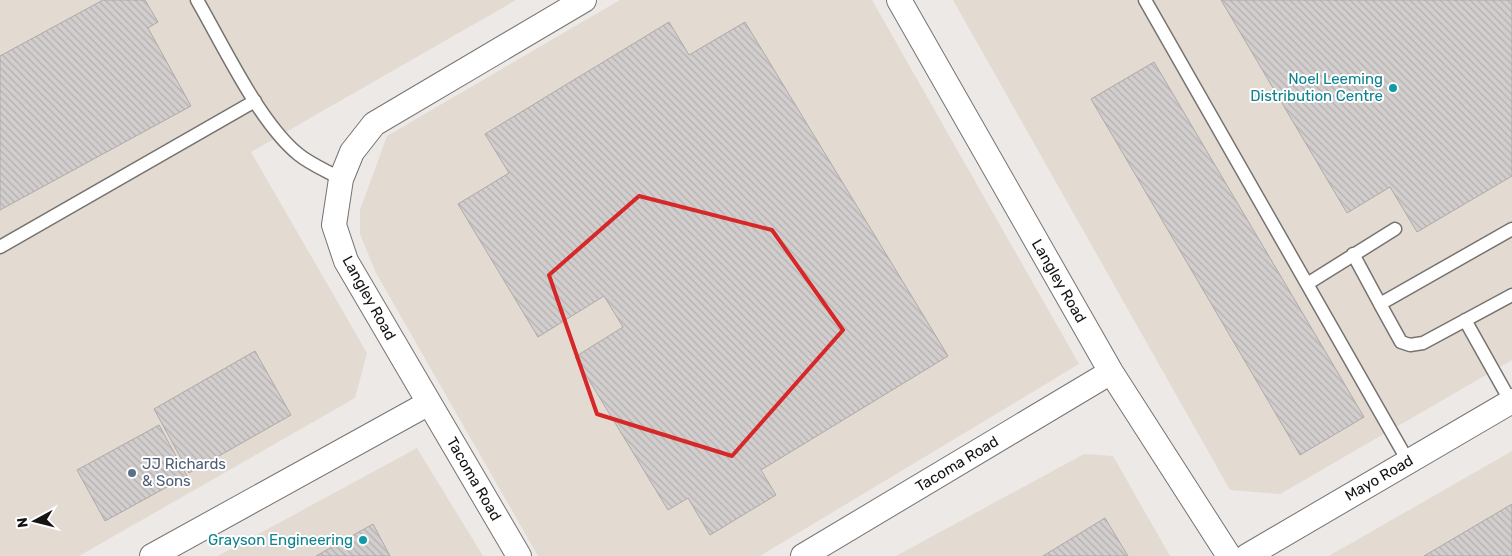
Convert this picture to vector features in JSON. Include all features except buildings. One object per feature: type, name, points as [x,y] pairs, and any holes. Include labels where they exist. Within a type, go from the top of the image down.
[{"type":"street","name":"Langley Road","points":[[429,403],[346,261],[334,225],[341,179],[352,152],[374,124],[584,0]]},
{"type":"street","name":"Langley Road","points":[[899,0],[1111,372],[1229,556]]},
{"type":"street","name":"Tacoma Road","points":[[803,556],[1111,372]]},
{"type":"street","name":"Mayo Road","points":[[1247,556],[1511,401]]},
{"type":"street","name":"Tacoma Road","points":[[429,403],[519,556]]},
{"type":"street","points":[[152,556],[429,403]]},
{"type":"lane","points":[[197,0],[255,101],[285,142],[299,156],[341,179]]},
{"type":"lane","points":[[1145,0],[1408,462]]},
{"type":"lane","points":[[0,247],[255,101]]},
{"type":"lane","points":[[1307,284],[1395,229]]},
{"type":"lane","points":[[1380,304],[1512,229]]},
{"type":"lane","points":[[1354,254],[1401,342],[1410,346],[1422,343],[1512,294]]},
{"type":"lane","points":[[1465,320],[1511,401]]},
{"type":"highlighted area","points":[[639,196],[772,230],[843,330],[732,456],[597,414],[549,275]]},
{"type":"shaded area","points":[[0,0],[516,0],[251,152],[367,353],[355,398],[79,556],[0,556]]},
{"type":"shaded area","points":[[620,0],[872,0],[1079,364],[760,556],[538,556],[376,273],[360,234],[360,210],[387,136]]},
{"type":"shaded area","points":[[953,0],[1512,0],[1512,360],[1280,494],[1230,490]]},
{"type":"shaded area","points":[[417,448],[483,556],[218,556]]},
{"type":"shaded area","points":[[1512,451],[1512,556],[1329,556]]},
{"type":"shaded area","points":[[1084,454],[1113,456],[1170,556],[896,556]]},
{"type":"place","name":"Noel Leeming Distribution Centre","points":[[1393,88]]},
{"type":"place","name":"JJ Richards & Sons","points":[[132,473]]},
{"type":"place","name":"Grayson Engineering","points":[[363,540]]}]
